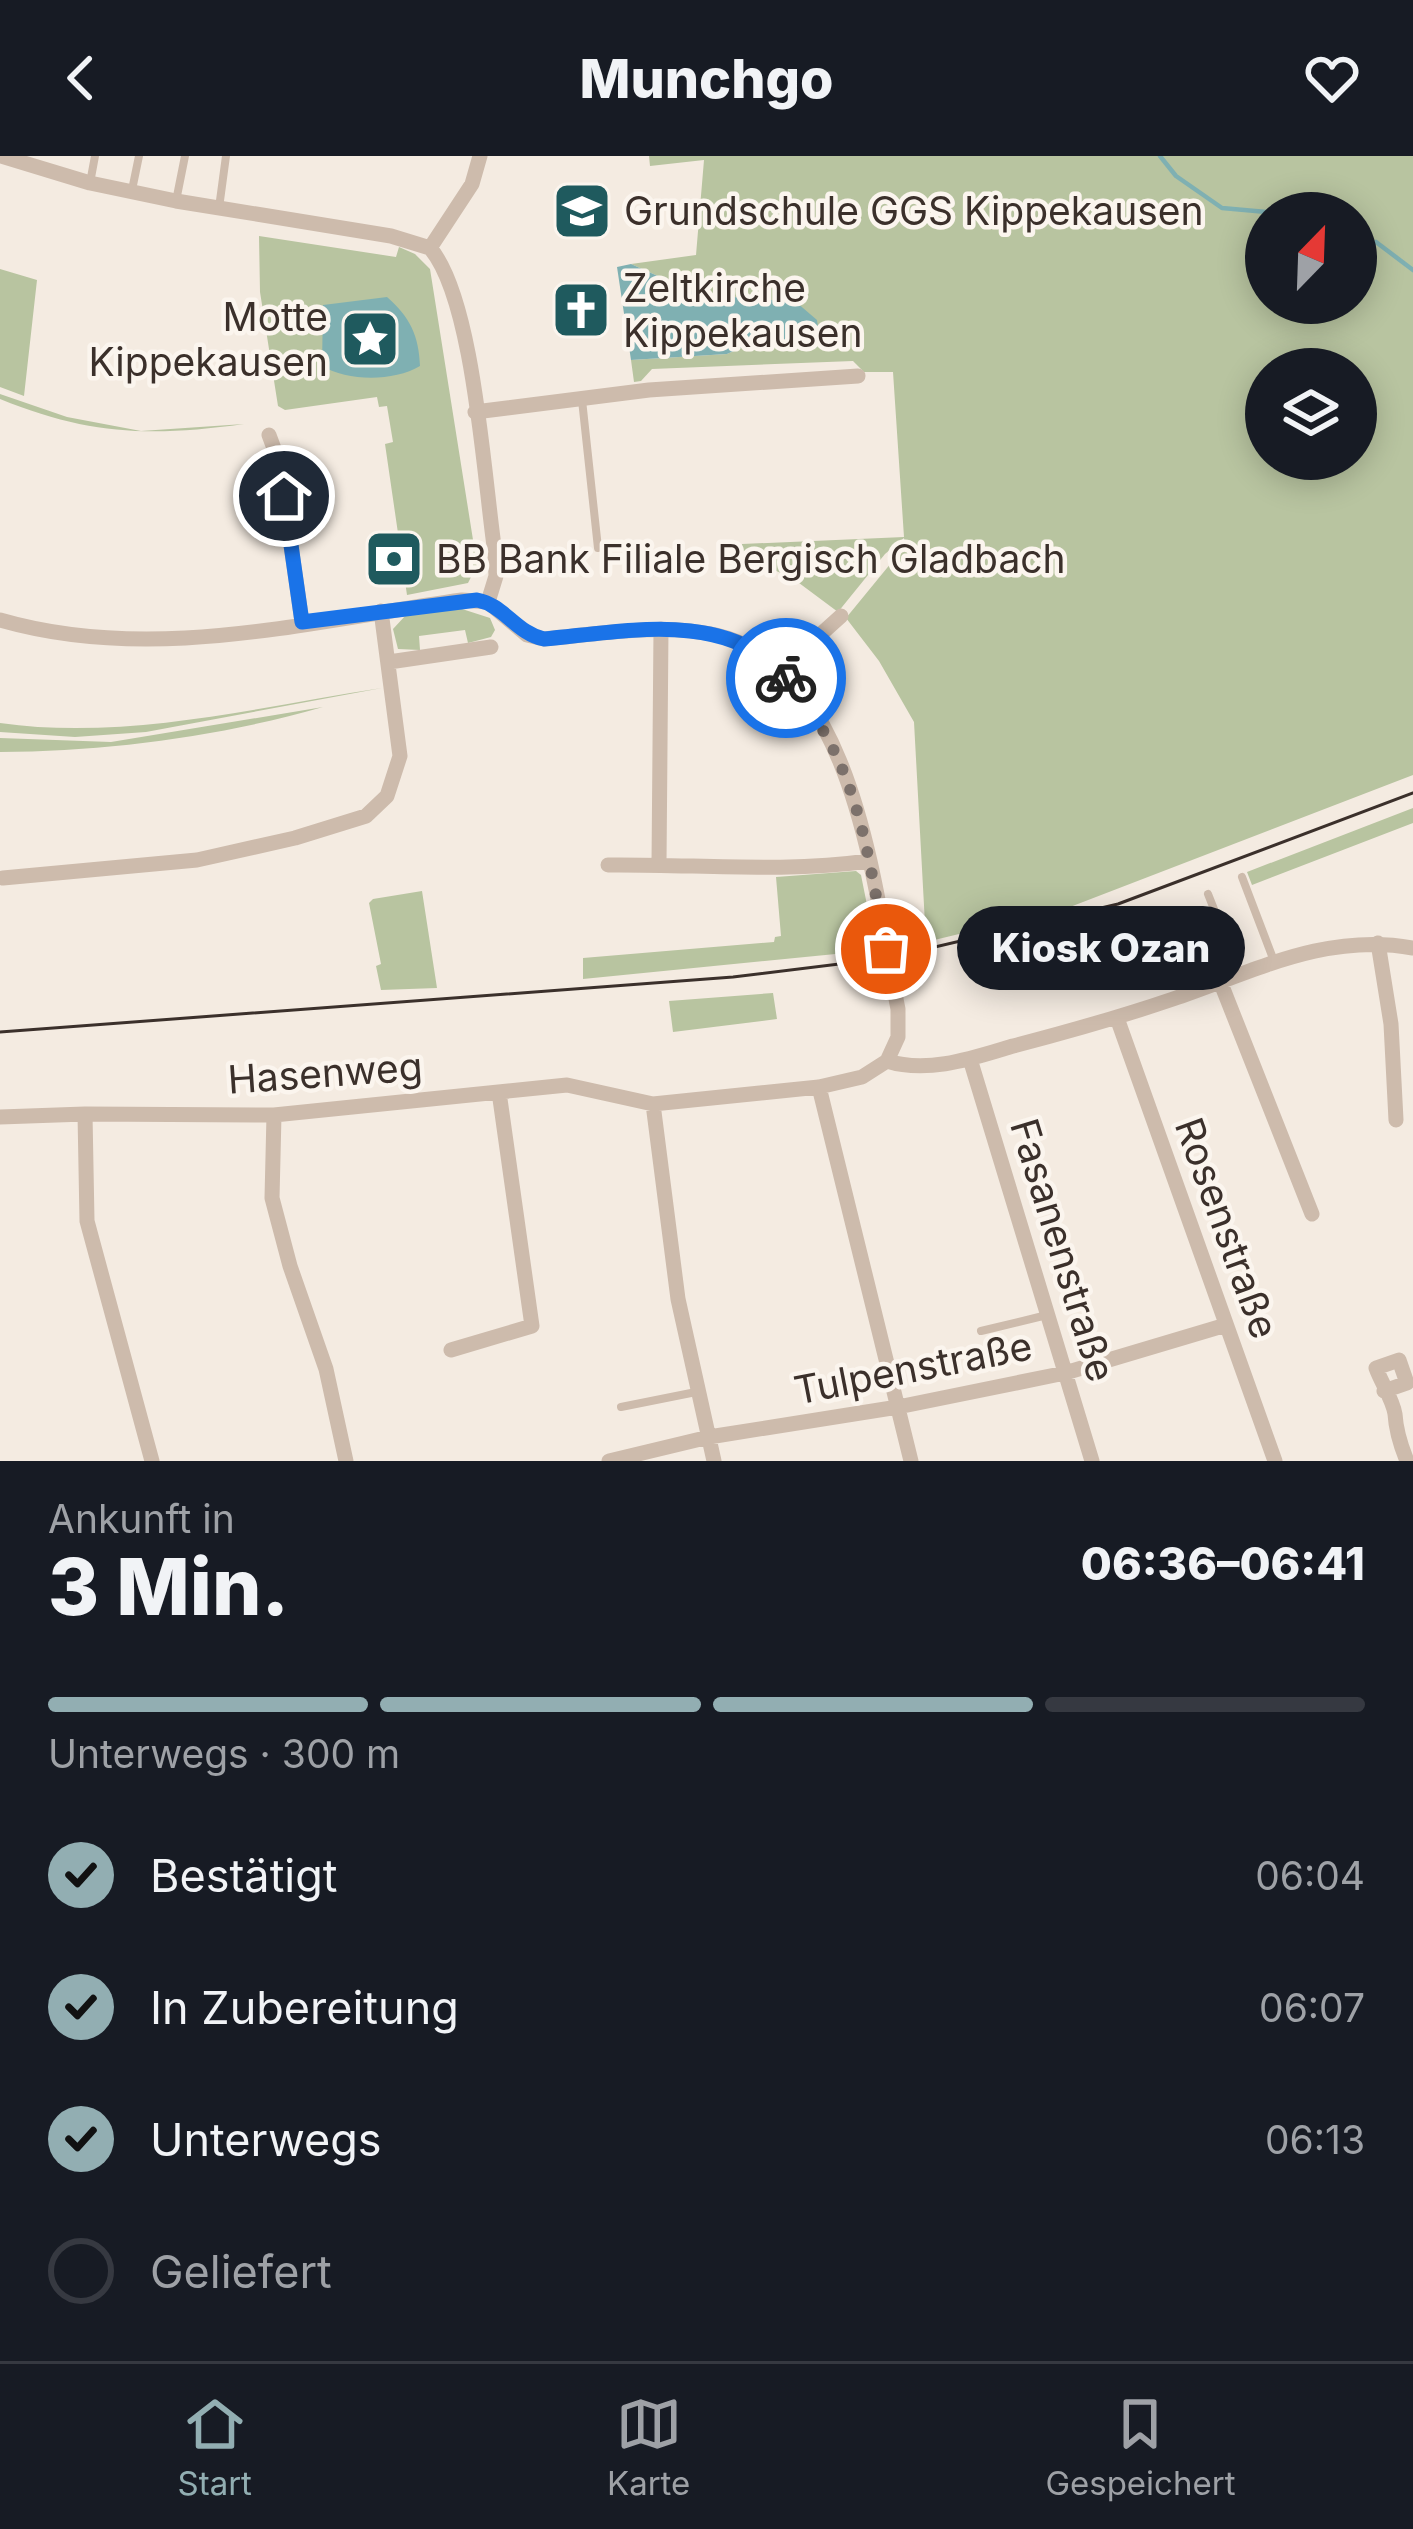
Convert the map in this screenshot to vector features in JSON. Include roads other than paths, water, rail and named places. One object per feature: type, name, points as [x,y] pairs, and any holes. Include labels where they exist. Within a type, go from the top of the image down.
[{"type":"street","points":[[1,156],[44,163],[90,183],[131,192],[391,236],[430,248],[450,280],[468,350],[496,576],[488,602]]},
{"type":"street","points":[[430,248],[472,184],[480,156]]},
{"type":"street","points":[[475,412],[583,398],[858,376]]},
{"type":"street","points":[[269,436],[279,462],[302,622]]},
{"type":"street","points":[[0,620],[86,638],[169,641],[462,600],[488,602],[527,635],[544,639],[661,629],[717,635],[740,643],[780,670],[812,709],[835,747],[858,803],[898,1009],[898,1037],[887,1061],[925,1066],[970,1058],[1118,1018],[1329,945],[1378,943],[1413,948]]},
{"type":"street","points":[[3,878],[197,860],[366,816],[387,796],[400,756],[381,611]]},
{"type":"street","points":[[780,670],[841,616]]},
{"type":"street","points":[[658,864],[661,629]]},
{"type":"street","points":[[389,662],[491,647]]},
{"type":"street","points":[[608,865],[759,870],[869,861]]},
{"type":"street","points":[[1378,943],[1391,1024],[1396,1120]]},
{"type":"street","points":[[1220,981],[1312,1214]]},
{"type":"street","name":"Rosenstraße","points":[[1118,1018],[1275,1461]]},
{"type":"street","name":"Fasanenstraße","points":[[970,1058],[1092,1461]]},
{"type":"street","name":"Hasenweg","points":[[0,1118],[274,1115],[567,1085],[653,1104],[819,1087],[862,1077],[887,1061]]},
{"type":"street","points":[[819,1087],[911,1461]]},
{"type":"street","points":[[451,1350],[532,1326],[499,1092]]},
{"type":"street","points":[[653,1104],[679,1299],[715,1461]]},
{"type":"street","points":[[85,1114],[87,1221],[152,1461]]},
{"type":"street","points":[[274,1115],[272,1198],[326,1369],[346,1461]]},
{"type":"street","name":"Tulpenstraße","points":[[609,1461],[709,1437],[898,1407],[1065,1372],[1226,1324]]},
{"type":"street","points":[[1384,1391],[1395,1412],[1393,1426],[1406,1440],[1407,1461]]},
{"type":"lane","points":[[90,183],[95,156]]},
{"type":"lane","points":[[131,192],[139,156]]},
{"type":"lane","points":[[176,201],[185,156]]},
{"type":"lane","points":[[219,210],[226,156]]},
{"type":"lane","points":[[583,398],[598,548]]},
{"type":"lane","points":[[1241,877],[1274,963]]},
{"type":"lane","points":[[1208,894],[1240,975]]},
{"type":"lane","points":[[982,1331],[1047,1315]]},
{"type":"lane","points":[[621,1407],[699,1392]]},
{"type":"water","points":[[631,264],[698,294],[796,302],[817,320],[820,342],[816,348],[768,336],[727,354],[631,360],[617,267]]},
{"type":"water","points":[[387,297],[412,328],[420,366],[370,378],[322,366],[323,305]],"holes":[[[391,317],[395,359],[349,363],[346,319]]]},
{"type":"waterway","points":[[1160,156],[1176,176],[1222,208],[1245,210]]},
{"type":"waterway","points":[[1377,243],[1413,270]]},
{"type":"tram line","points":[[0,1032],[733,977],[888,958],[1118,904],[1413,793]]},
{"type":"place","name":"Grundschule GGS Kippekausen","points":[[582,211]]},
{"type":"place","name":"Zeltkirche Kippekausen","points":[[581,310]]},
{"type":"place","name":"Motte Kippekausen","points":[[370,339]]},
{"type":"place","name":"BB Bank Filiale Bergisch Gladbach","points":[[394,559]]},
{"type":"place","name":"Kiosk Ozan","points":[[886,949]]}]
